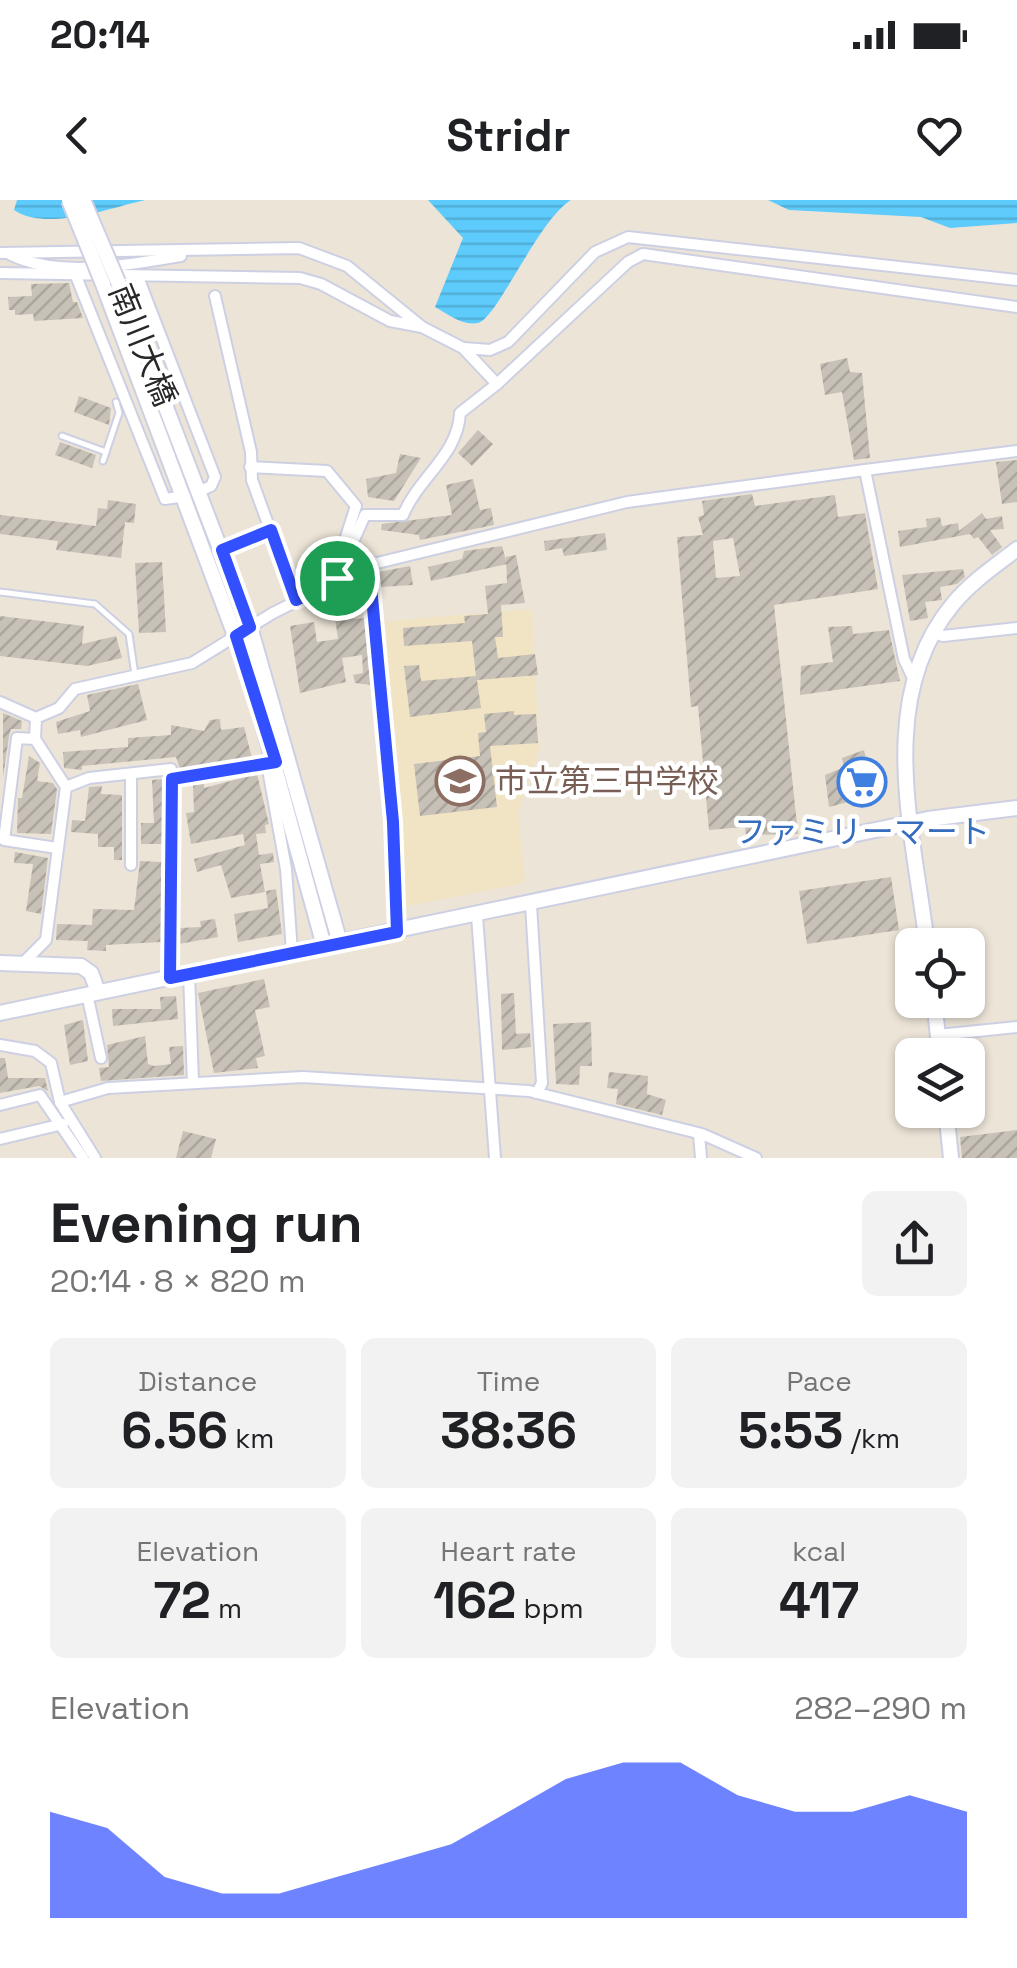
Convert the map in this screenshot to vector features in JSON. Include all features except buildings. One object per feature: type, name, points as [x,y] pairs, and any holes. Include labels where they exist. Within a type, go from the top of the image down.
[{"type":"street","name":"南川大橋","points":[[69,200],[111,283]]},
{"type":"street","name":"南川大橋","points":[[83,200],[111,283]]},
{"type":"street","points":[[463,348],[490,350],[508,342],[595,252],[628,237],[1017,280]]},
{"type":"street","points":[[4,254],[25,262],[74,266],[134,264],[196,251],[315,251],[347,266],[422,327],[463,348],[497,384]]},
{"type":"street","points":[[337,578],[365,515],[403,515],[414,490],[459,436],[460,413],[497,384],[628,262],[643,254],[1017,307]]},
{"type":"street","points":[[0,273],[300,278],[321,284],[390,321],[422,327]]},
{"type":"street","points":[[76,276],[121,401],[165,500],[212,486],[215,477],[138,277]]},
{"type":"street","points":[[111,283],[193,494],[324,946]]},
{"type":"street","points":[[215,296],[250,467],[296,600]]},
{"type":"street","points":[[0,702],[36,718],[58,708],[76,689],[192,663],[296,600],[369,565],[570,513],[696,491],[1017,451]]},
{"type":"street","points":[[250,467],[326,470],[356,506],[346,537],[350,545]]},
{"type":"street","points":[[865,470],[904,659],[913,678]]},
{"type":"street","points":[[193,494],[222,550],[250,627],[340,943]]},
{"type":"street","points":[[222,550],[271,530]]},
{"type":"street","points":[[925,928],[904,734],[913,678],[932,632],[960,595],[1017,549]]},
{"type":"street","points":[[369,565],[393,822],[397,932]]},
{"type":"street","points":[[932,632],[943,636],[1017,628]]},
{"type":"street","points":[[23,964],[46,940],[66,787],[35,739],[36,718]]},
{"type":"street","points":[[35,739],[17,738],[4,840],[57,848]]},
{"type":"street","points":[[172,779],[272,763]]},
{"type":"street","points":[[66,787],[89,778],[170,770],[170,978]]},
{"type":"street","points":[[130,865],[131,776]]},
{"type":"street","points":[[282,800],[292,952]]},
{"type":"street","points":[[0,1013],[912,823],[1017,808]]},
{"type":"street","points":[[530,905],[542,1083],[537,1093]]},
{"type":"street","points":[[477,916],[495,1158]]},
{"type":"street","points":[[0,962],[81,966],[90,973],[100,1058]]},
{"type":"street","points":[[189,974],[194,1082]]},
{"type":"street","points":[[936,1018],[938,1038]]},
{"type":"street","points":[[938,1035],[1017,1026]]},
{"type":"street","points":[[0,1045],[35,1050],[51,1063],[60,1102],[95,1158]]},
{"type":"street","points":[[60,1102],[94,1090],[194,1082],[357,1078],[488,1092],[537,1093],[700,1134],[756,1158]]},
{"type":"street","points":[[0,1104],[40,1095],[84,1158]]},
{"type":"street","points":[[0,1139],[63,1124]]},
{"type":"street","points":[[948,1128],[950,1158]]},
{"type":"street","points":[[700,1134],[701,1158]]},
{"type":"lane","points":[[103,461],[121,401],[106,398]]},
{"type":"lane","points":[[62,436],[106,452]]},
{"type":"lane","points":[[0,592],[95,604],[129,634],[135,676]]},
{"type":"shaded area","name":"市立第三中学校","points":[[532,609],[539,750],[518,813],[525,883],[403,907],[379,622]]},
{"type":"water","points":[[17,200],[145,200],[78,216],[43,219],[14,210]]},
{"type":"water","points":[[428,200],[571,200],[545,227],[486,317],[478,323],[466,323],[435,307],[463,238]]},
{"type":"water","points":[[768,200],[1017,200],[1017,223],[950,228],[921,217],[789,210]]},
{"type":"place","name":"市立第三中学校","points":[[460,781]]},
{"type":"place","name":"ファミリーマート","points":[[862,782]]},
{"type":"route","points":[[271,530],[296,600],[337,578],[369,565],[393,822],[397,932],[170,978],[172,779],[276,762],[236,636],[250,627],[222,550],[271,530]]}]
